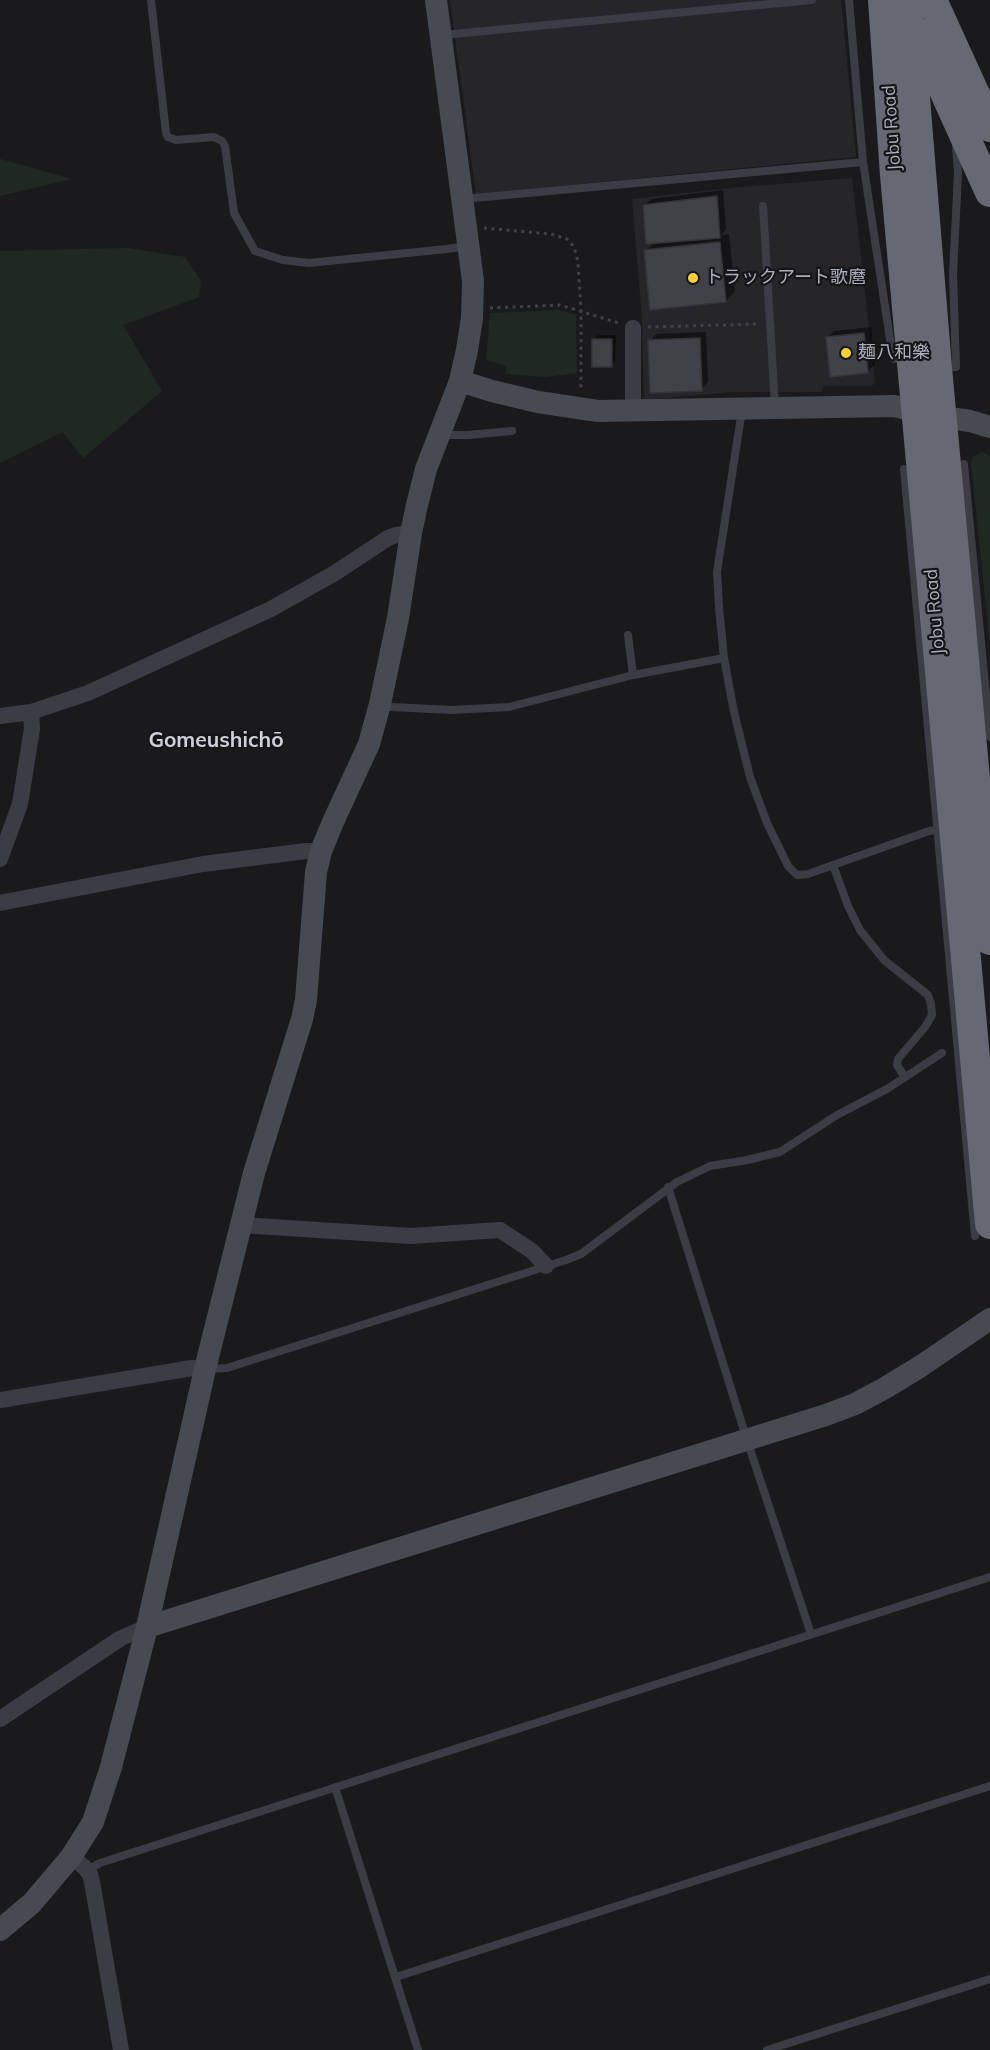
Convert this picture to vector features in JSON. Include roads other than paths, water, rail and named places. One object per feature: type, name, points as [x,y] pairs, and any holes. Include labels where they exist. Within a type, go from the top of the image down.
[{"type":"highway","name":"Jobu Road","points":[[883,0],[895,175],[930,414],[966,579],[990,940]]},
{"type":"highway","name":"Jobu Road","points":[[907,0],[911,36],[924,363]]},
{"type":"highway","points":[[907,0],[990,192]]},
{"type":"highway","points":[[940,6],[990,127]]},
{"type":"highway","name":"Jobu Road","points":[[930,414],[929,647],[982,1230]]},
{"type":"street","points":[[0,1930],[79,1864],[111,1767],[147,1626],[205,1369],[254,1173],[302,1019],[306,1000],[313,891],[321,851],[369,744],[398,618],[411,533],[426,470],[460,381],[472,318],[473,281],[436,0]]},
{"type":"street","points":[[633,328],[633,411]]},
{"type":"street","points":[[460,381],[502,394],[578,408],[633,411],[743,407],[894,406],[990,427]]},
{"type":"street","points":[[0,716],[32,712],[88,693],[230,629],[316,584],[388,538],[411,533]]},
{"type":"street","points":[[0,859],[20,804],[32,729],[32,712]]},
{"type":"street","points":[[0,903],[203,864],[321,851]]},
{"type":"street","points":[[241,1225],[411,1236],[500,1230],[532,1251],[546,1266]]},
{"type":"street","points":[[0,1717],[121,1638],[147,1626],[747,1440],[855,1404],[921,1366],[990,1319]]},
{"type":"street","points":[[0,1400],[192,1368],[205,1369]]},
{"type":"street","points":[[79,1864],[90,1874],[94,1891],[121,2050]]},
{"type":"lane","points":[[151,0],[166,133],[168,137],[176,140],[214,137],[222,141],[225,146],[234,213],[255,251],[283,260],[309,263],[447,249],[468,237]]},
{"type":"lane","points":[[440,35],[812,0]]},
{"type":"lane","points":[[849,0],[863,162],[892,352],[894,358],[956,367],[953,274],[958,173],[954,89]]},
{"type":"lane","points":[[940,6],[952,67]]},
{"type":"lane","points":[[463,199],[863,162]]},
{"type":"lane","points":[[763,206],[775,407]]},
{"type":"lane","points":[[743,407],[717,572],[724,658],[734,712],[750,777],[767,823],[788,866],[797,875],[936,830]]},
{"type":"lane","points":[[440,435],[512,431]]},
{"type":"lane","points":[[964,464],[966,579],[990,737]]},
{"type":"lane","points":[[904,469],[929,647],[936,830],[970,1093]]},
{"type":"lane","points":[[628,635],[633,675]]},
{"type":"lane","points":[[380,704],[391,707],[452,710],[509,707],[633,675],[724,658]]},
{"type":"lane","points":[[833,865],[848,906],[860,930],[884,960],[928,995],[932,1004],[932,1015],[926,1027],[898,1059],[897,1065],[904,1076]]},
{"type":"lane","points":[[205,1369],[227,1368],[581,1254],[668,1187],[710,1166],[780,1152],[837,1115],[887,1089],[942,1053]]},
{"type":"lane","points":[[668,1187],[747,1440],[811,1634]]},
{"type":"lane","points":[[79,1864],[100,1863],[990,1577]]},
{"type":"lane","points":[[396,1977],[990,1786]]},
{"type":"lane","points":[[335,1787],[418,2050]]},
{"type":"lane","points":[[767,2050],[990,1979]]},
{"type":"place","name":"トラックアート歌麿","points":[[693,278]]},
{"type":"place","name":"麺八和樂","points":[[846,353]]},
{"type":"district","name":"Gomeushichō","points":[[216,741]]}]
